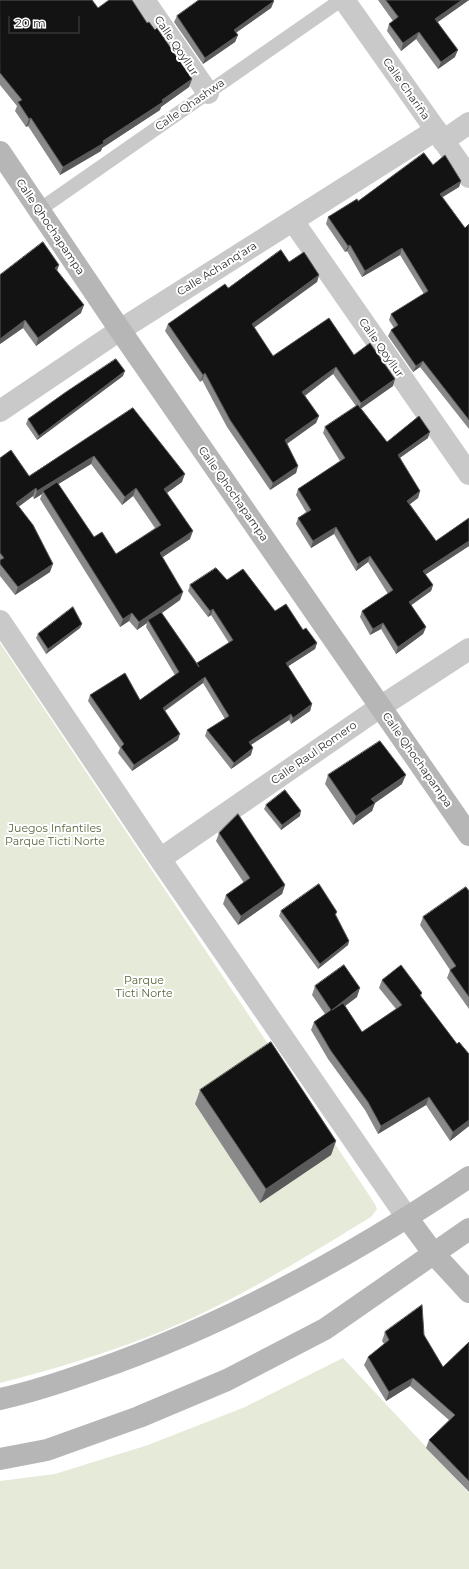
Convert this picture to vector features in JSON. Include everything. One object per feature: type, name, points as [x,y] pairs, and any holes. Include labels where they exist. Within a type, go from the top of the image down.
[{"type":"main road","name":"Calle Qhochapampa","points":[[0,152],[120,330],[469,835]]},
{"type":"main road","points":[[0,1399],[28,1393],[118,1362],[195,1332],[265,1298],[408,1219],[469,1177]]},
{"type":"main road","points":[[408,1219],[434,1254],[469,1292]]},
{"type":"main road","points":[[0,1459],[47,1450],[139,1417],[227,1380],[325,1329],[469,1229]]},
{"type":"street","name":"Calle Qoyllur","points":[[144,0],[208,93]]},
{"type":"street","name":"Calle Chariña","points":[[343,0],[469,177]]},
{"type":"street","name":"Calle Achanq'ara","points":[[0,411],[120,330],[293,221],[440,136],[469,123]]},
{"type":"street","name":"Calle Qoyllur","points":[[293,221],[469,474]]},
{"type":"street","points":[[0,621],[160,859],[408,1219]]},
{"type":"street","name":"Calle Raul Romero","points":[[160,859],[380,707],[469,649]]},
{"type":"lane","name":"Calle Qhashwa","points":[[39,210],[343,0]]},
{"type":"green space","points":[[0,643],[377,1209],[371,1217],[290,1266],[235,1297],[179,1324],[132,1343],[94,1356],[0,1383]]},
{"type":"green space","points":[[343,1358],[469,1493],[469,1569],[0,1569],[0,1481],[55,1474],[148,1445],[245,1407]]},
{"type":"building","points":[[0,0],[92,0],[98,8],[109,0],[132,0],[147,23],[149,22],[155,30],[157,28],[192,79],[162,100],[163,102],[103,141],[104,143],[63,167],[31,118],[29,119],[18,102],[22,100],[0,73]]},
{"type":"building","points":[[199,0],[274,1],[234,30],[238,35],[205,58],[177,16]]},
{"type":"building","points":[[386,0],[462,0],[435,19],[458,50],[441,62],[419,32],[403,43],[389,24],[398,17]]},
{"type":"building","points":[[424,153],[433,165],[445,155],[461,181],[440,194],[465,228],[469,224],[469,420],[423,361],[416,366],[391,330],[398,325],[391,314],[428,291],[402,248],[365,271],[350,245],[348,246],[328,217],[357,199],[358,201]]},
{"type":"building","points":[[43,242],[59,265],[55,268],[84,305],[38,338],[25,320],[0,339],[0,275]]},
{"type":"building","points":[[281,250],[289,262],[304,252],[319,275],[252,324],[273,356],[329,318],[354,355],[370,343],[395,379],[361,403],[336,367],[302,392],[319,416],[285,440],[298,466],[273,483],[230,420],[205,373],[203,375],[168,324],[225,284],[228,288]]},
{"type":"building","points":[[116,359],[125,371],[39,436],[28,419]]},
{"type":"building","points":[[358,405],[387,442],[419,416],[430,432],[398,455],[420,491],[407,501],[436,541],[469,518],[469,541],[423,571],[433,585],[409,602],[426,627],[398,647],[383,623],[373,629],[362,611],[393,590],[370,556],[358,564],[336,527],[313,541],[298,518],[311,510],[298,489],[345,458],[325,427]]},
{"type":"building","points":[[133,408],[185,474],[164,489],[193,531],[160,553],[183,592],[139,622],[132,613],[123,619],[43,491],[57,482],[94,537],[102,532],[116,554],[161,525],[136,488],[125,497],[94,456],[37,491],[36,488],[16,503],[33,525],[53,564],[18,587],[0,564],[0,560],[4,558],[0,553],[0,458],[11,450],[29,476]]},
{"type":"building","points":[[216,568],[227,580],[243,569],[275,611],[286,604],[303,630],[306,628],[317,643],[286,663],[312,704],[293,718],[291,714],[249,742],[253,748],[234,763],[207,730],[229,716],[205,677],[163,708],[180,734],[134,765],[121,747],[124,744],[90,695],[125,673],[140,700],[179,672],[148,620],[161,612],[199,667],[197,663],[233,640],[213,609],[210,611],[190,585]]},
{"type":"building","points":[[73,607],[82,624],[48,649],[38,634]]},
{"type":"building","points":[[380,741],[406,775],[371,799],[375,803],[356,816],[328,775]]},
{"type":"building","points":[[285,790],[301,811],[282,825],[266,805]]},
{"type":"building","points":[[238,814],[285,885],[241,916],[226,895],[250,878],[219,833]]},
{"type":"building","points":[[319,884],[337,912],[335,914],[349,941],[320,964],[281,911]]},
{"type":"building","points":[[466,887],[469,891],[469,997],[450,970],[456,966],[423,917]]},
{"type":"building","points":[[344,965],[360,988],[332,1010],[343,1003],[362,1032],[402,1005],[382,980],[401,965],[422,993],[420,995],[457,1044],[459,1042],[469,1054],[469,1120],[453,1132],[429,1097],[381,1126],[368,1102],[331,1051],[314,1022],[331,1010],[315,986]]},
{"type":"building","points":[[271,1042],[336,1141],[266,1189],[200,1090]]},
{"type":"building","points":[[422,1305],[424,1335],[443,1367],[469,1342],[469,1481],[429,1440],[455,1415],[413,1378],[389,1392],[368,1357],[389,1340],[385,1332]]},
{"type":"park label","name":"Juegos Infantiles Parque Ticti Norte","points":[[55,835]]},
{"type":"park label","name":"Parque Ticti Norte","points":[[144,987]]}]
